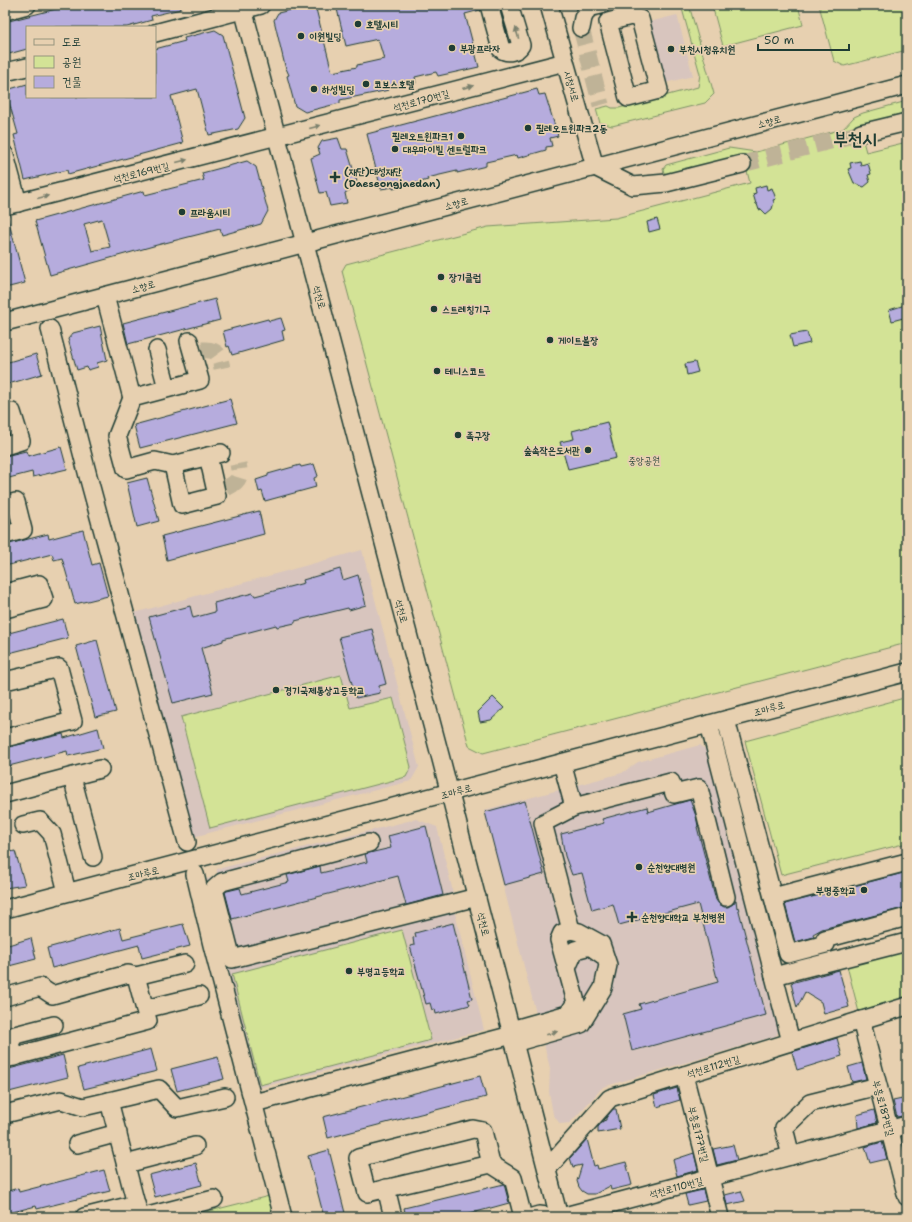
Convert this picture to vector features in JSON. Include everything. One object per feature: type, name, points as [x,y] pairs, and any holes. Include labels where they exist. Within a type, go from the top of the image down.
[{"type":"street","points":[[5,11],[27,5]]},
{"type":"street","points":[[156,33],[243,7],[261,5]]},
{"type":"street","points":[[489,5],[501,49],[504,52],[514,51],[519,48],[520,45],[509,5]]},
{"type":"street","name":"시청서로","points":[[549,5],[594,167]]},
{"type":"street","points":[[581,28],[583,18],[588,8],[595,6]]},
{"type":"street","name":"석천로","points":[[243,7],[560,1217]]},
{"type":"street","points":[[630,11],[640,19],[659,90],[628,98],[608,22],[630,11]]},
{"type":"street","name":"석천로170번길","points":[[277,137],[565,62]]},
{"type":"street","points":[[5,72],[26,67]]},
{"type":"street","name":"소향로","points":[[5,322],[907,85]]},
{"type":"street","points":[[861,133],[907,122]]},
{"type":"street","name":"석천로169번길","points":[[11,205],[277,137]]},
{"type":"street","points":[[5,155],[11,205]]},
{"type":"street","points":[[594,167],[633,186],[666,183],[742,164]]},
{"type":"street","points":[[105,296],[132,398],[117,436],[126,469],[155,461],[173,465],[214,455],[221,489],[217,496],[182,504],[173,465]]},
{"type":"street","points":[[50,329],[88,476],[187,842]]},
{"type":"street","points":[[132,398],[200,380],[194,348]]},
{"type":"street","points":[[157,350],[167,388]]},
{"type":"street","points":[[5,414],[12,412],[21,441],[5,446]]},
{"type":"street","points":[[5,505],[16,502],[23,530],[5,535]]},
{"type":"street","points":[[5,593],[40,584],[44,599],[5,609]]},
{"type":"street","points":[[5,681],[59,668],[73,721],[5,738]]},
{"type":"street","name":"조마루로","points":[[5,909],[907,672]]},
{"type":"street","points":[[726,720],[788,954],[826,944],[825,939],[907,917]]},
{"type":"street","points":[[709,724],[791,1042]]},
{"type":"street","points":[[562,763],[574,807]]},
{"type":"street","points":[[5,794],[100,769]]},
{"type":"street","points":[[72,776],[93,857]]},
{"type":"street","points":[[571,930],[543,823],[574,807],[671,782],[674,794],[699,788],[726,897]]},
{"type":"street","points":[[23,826],[40,822],[52,834],[67,892]]},
{"type":"street","points":[[369,844],[222,882],[214,889],[232,959],[477,897]]},
{"type":"street","points":[[773,897],[907,862]]},
{"type":"street","points":[[195,874],[283,1217]]},
{"type":"street","points":[[254,1103],[512,1036],[581,1024],[603,988],[608,965],[601,944],[579,932],[571,930],[562,933],[559,940],[576,1002],[568,1014],[512,1036]]},
{"type":"street","points":[[774,976],[907,942]]},
{"type":"street","points":[[569,975],[575,950],[590,946],[606,957]]},
{"type":"street","points":[[5,997],[40,987],[52,995],[128,974],[136,976],[186,964]]},
{"type":"street","points":[[569,975],[587,992],[603,988]]},
{"type":"street","points":[[54,1025],[15,1035],[10,1044],[10,1058],[148,1021],[136,976]]},
{"type":"street","points":[[145,1009],[199,996]]},
{"type":"street","name":"석천로112번길","points":[[547,1169],[610,1098],[907,1006]]},
{"type":"street","name":"부흥로187번길","points":[[861,1020],[907,1197]]},
{"type":"street","name":"부흥로177번길","points":[[684,1075],[720,1217]]},
{"type":"street","points":[[790,1156],[784,1128],[810,1103],[878,1086]]},
{"type":"street","points":[[5,1114],[60,1100],[83,1107],[159,1089],[177,1108],[225,1097]]},
{"type":"street","points":[[109,1101],[140,1213]]},
{"type":"street","name":"석천로110번길","points":[[560,1217],[907,1125]]},
{"type":"street","points":[[491,1164],[483,1131],[473,1129],[358,1158],[367,1193],[491,1164],[514,1178],[523,1217]]},
{"type":"street","points":[[77,1144],[118,1134]]},
{"type":"street","points":[[126,1164],[195,1146]]},
{"type":"street","points":[[386,1188],[393,1217]]},
{"type":"street","points":[[84,1217],[140,1213],[214,1199]]},
{"type":"street","points":[[532,1217],[539,1215],[555,1217]]},
{"type":"shaded area","name":"부천시청유치원","points":[[677,15],[693,76],[665,83],[649,22]]},
{"type":"shaded area","name":"경기국제통상고등학교","points":[[362,550],[419,767],[411,781],[193,837],[134,613]]},
{"type":"shaded area","name":"순천향대학교 부천병원","points":[[700,745],[711,753],[781,1025],[776,1036],[603,1087],[570,1123],[560,1124],[553,1114],[549,1092],[550,1068],[484,810],[622,773],[638,762]]},
{"type":"shaded area","name":"부명고등학교","points":[[416,819],[437,827],[452,888],[455,913],[484,1030],[259,1088],[204,880],[217,876],[217,869]]},
{"type":"green space","points":[[681,5],[689,5],[714,94],[705,103],[612,126],[600,123],[596,109],[608,106],[612,108],[619,108],[698,87],[700,74]]},
{"type":"green space","points":[[712,5],[798,5],[803,25],[723,46]]},
{"type":"green space","points":[[819,5],[907,5],[907,50],[844,66],[834,61]]},
{"type":"green space","name":"중앙공원","points":[[907,101],[907,112],[859,126],[866,152],[907,142],[907,643],[483,753],[469,746],[342,271],[346,264],[488,227],[616,218],[750,183],[743,155],[669,174],[664,173],[663,169],[666,165],[729,148],[756,152],[843,129],[854,117],[863,113]]},
{"type":"green space","points":[[341,675],[350,708],[393,698],[411,767],[406,777],[210,828],[181,717]]},
{"type":"green space","points":[[904,698],[907,708],[907,843],[781,875],[745,741]]},
{"type":"green space","points":[[402,930],[431,1040],[260,1085],[232,974]]},
{"type":"green space","points":[[907,942],[907,1006],[861,1020],[845,958]]},
{"type":"green space","points":[[277,1194],[283,1217],[186,1217]]},
{"type":"building","points":[[72,5],[80,5],[81,8],[94,5],[180,5],[181,9],[151,16],[152,20],[131,26],[26,26],[26,49],[5,55],[5,22]]},
{"type":"building","points":[[315,5],[332,72],[357,67],[357,65],[384,59],[378,39],[346,46],[337,9],[339,8],[338,5],[479,5],[480,10],[465,14],[479,67],[438,76],[436,72],[415,77],[416,83],[388,88],[389,90],[340,100],[340,103],[305,112],[295,106],[287,76],[289,75],[285,66],[274,20],[278,13]]},
{"type":"building","points":[[215,30],[223,35],[245,118],[238,129],[209,135],[197,89],[171,96],[183,143],[68,174],[67,170],[25,180],[14,135],[18,134],[7,95],[10,89],[26,84],[26,98],[156,98],[156,49],[185,41],[184,38]]},
{"type":"building","points":[[537,89],[539,95],[545,94],[558,136],[550,138],[552,146],[546,147],[546,150],[518,158],[517,155],[486,162],[486,166],[427,178],[428,180],[393,189],[393,187],[381,189],[367,134]]},
{"type":"building","points":[[338,138],[342,149],[347,149],[357,182],[345,193],[347,203],[330,206],[326,192],[320,193],[311,158],[320,154],[318,148],[322,141]]},
{"type":"building","points":[[247,161],[256,167],[268,211],[261,224],[222,235],[220,229],[50,275],[35,221],[144,191],[145,195],[204,180],[202,173]],"holes":[[[102,219],[110,247],[92,251],[84,224]]]},
{"type":"building","points":[[860,161],[861,165],[868,163],[871,174],[868,175],[870,182],[864,187],[854,183],[848,169],[851,168],[850,163]]},
{"type":"building","points":[[766,185],[767,190],[772,188],[776,199],[773,200],[774,202],[772,209],[766,214],[761,209],[759,210],[753,194],[756,193],[755,188]]},
{"type":"building","points":[[8,219],[25,283],[5,288],[5,220]]},
{"type":"building","points":[[657,219],[660,229],[649,232],[647,222]]},
{"type":"building","points":[[215,299],[220,320],[128,344],[123,323]]},
{"type":"building","points":[[905,305],[907,317],[892,321],[889,310]]},
{"type":"building","points":[[281,318],[285,330],[282,331],[284,340],[232,355],[229,346],[227,347],[223,331],[268,319],[269,321]]},
{"type":"building","points":[[100,326],[107,360],[97,363],[98,367],[88,370],[87,367],[77,370],[68,339],[73,333]]},
{"type":"building","points":[[807,332],[810,343],[793,347],[790,335]]},
{"type":"building","points":[[36,354],[42,374],[5,385],[5,363]]},
{"type":"building","points":[[695,362],[698,372],[687,375],[685,364]]},
{"type":"building","points":[[230,399],[237,423],[140,448],[134,425]]},
{"type":"building","name":"숲속작은도서관","points":[[607,422],[616,458],[568,469],[560,442],[574,439],[572,431]]},
{"type":"building","points":[[61,447],[67,469],[33,477],[32,472],[5,479],[5,456],[26,451],[28,456]]},
{"type":"building","points":[[314,464],[318,476],[314,478],[316,487],[265,501],[262,491],[259,492],[256,480],[268,476],[268,474],[300,465],[301,467]]},
{"type":"building","points":[[147,478],[159,521],[137,527],[127,483]]},
{"type":"building","points":[[259,511],[264,534],[167,560],[162,536]]},
{"type":"building","points":[[83,530],[92,565],[99,563],[108,596],[75,604],[62,558],[54,560],[52,554],[5,566],[5,545],[48,534],[49,539]]},
{"type":"building","points":[[340,569],[343,580],[358,575],[366,605],[295,621],[295,623],[277,627],[276,625],[223,639],[223,641],[201,648],[213,693],[173,703],[149,617],[190,606],[193,618],[215,612],[214,603],[253,593],[255,596],[304,583],[303,580]]},
{"type":"building","points":[[63,619],[68,638],[5,654],[5,634]]},
{"type":"building","points":[[372,629],[386,684],[379,686],[380,693],[356,698],[339,637]]},
{"type":"building","points":[[97,640],[116,712],[95,717],[76,646]]},
{"type":"building","points":[[493,697],[504,708],[491,720],[480,722],[478,712]]},
{"type":"building","points":[[98,728],[103,748],[68,756],[67,751],[5,767],[5,748],[63,734],[64,738]]},
{"type":"building","points":[[690,800],[696,816],[697,827],[716,900],[724,907],[728,907],[736,900],[766,1015],[632,1051],[623,1014],[641,1009],[639,1004],[718,982],[698,904],[619,925],[613,904],[592,910],[582,873],[572,875],[565,856],[561,834],[604,823],[602,819],[647,807],[648,812]]},
{"type":"building","points":[[525,801],[544,874],[504,885],[485,812]]},
{"type":"building","points":[[426,826],[443,895],[406,905],[398,876],[232,919],[225,892],[227,891],[240,888],[242,894],[289,882],[287,875],[320,866],[321,873],[367,862],[365,854],[391,848],[388,836]]},
{"type":"building","points":[[15,851],[25,885],[5,888],[5,853]]},
{"type":"building","name":"부명중학교","points":[[907,872],[907,907],[822,929],[813,934],[814,937],[795,942],[785,904]]},
{"type":"building","points":[[453,923],[472,999],[468,1000],[470,1005],[436,1014],[435,1009],[432,1010],[430,1003],[426,1004],[410,946],[414,945],[413,938],[416,937],[415,933]]},
{"type":"building","points":[[183,924],[190,946],[142,958],[139,945],[52,968],[47,948],[120,928],[123,939]]},
{"type":"building","points":[[31,938],[36,959],[5,967],[5,946]]},
{"type":"building","points":[[839,970],[849,1007],[824,1014],[821,1002],[805,992],[797,1008],[791,983]]},
{"type":"building","points":[[837,1038],[842,1056],[797,1070],[792,1052]]},
{"type":"building","points":[[151,1049],[157,1071],[84,1089],[78,1068]]},
{"type":"building","points":[[63,1055],[68,1077],[5,1093],[5,1070]]},
{"type":"building","points":[[218,1057],[224,1079],[177,1091],[171,1069]]},
{"type":"building","points":[[862,1063],[866,1079],[852,1082],[848,1067]]},
{"type":"building","points":[[480,1076],[486,1097],[328,1138],[323,1117]]},
{"type":"building","points":[[677,1088],[680,1100],[657,1107],[654,1095]]},
{"type":"building","points":[[907,1098],[907,1115],[897,1117],[893,1101]]},
{"type":"building","points":[[613,1109],[616,1109],[620,1129],[598,1133],[598,1127],[603,1121],[606,1120]]},
{"type":"building","points":[[874,1110],[877,1123],[858,1128],[857,1115]]},
{"type":"building","points":[[587,1139],[594,1166],[597,1165],[598,1169],[626,1162],[632,1185],[611,1190],[610,1186],[595,1194],[587,1194],[582,1191],[577,1181],[582,1165],[573,1167],[570,1158]]},
{"type":"building","points":[[882,1142],[887,1159],[870,1163],[865,1147]]},
{"type":"building","points":[[733,1145],[737,1160],[717,1165],[713,1149]]},
{"type":"building","points":[[329,1150],[346,1217],[324,1217],[308,1156]]},
{"type":"building","points":[[694,1153],[698,1170],[677,1176],[673,1160]]},
{"type":"building","points":[[196,1163],[202,1185],[155,1197],[149,1175]]},
{"type":"building","points":[[104,1170],[110,1191],[37,1209],[36,1206],[5,1214],[5,1192],[18,1188],[19,1192]]},
{"type":"building","points":[[504,1184],[509,1203],[458,1217],[406,1217],[404,1208]]},
{"type":"building","points":[[703,1190],[706,1201],[688,1205],[685,1194]]},
{"type":"building","points":[[741,1191],[745,1201],[727,1205],[725,1195]]},
{"type":"tunnel","points":[[581,28],[601,105]]},
{"type":"tunnel","points":[[742,164],[861,133]]},
{"type":"tunnel","points":[[202,350],[211,350],[217,353],[222,368]]},
{"type":"tunnel","points":[[226,488],[234,484],[238,479],[238,464]]},
{"type":"place","name":"호텔시티","points":[[358,24]]},
{"type":"place","name":"이원빌딩","points":[[301,36]]},
{"type":"place","name":"부광프라자","points":[[452,48]]},
{"type":"place","name":"부천시청유치원","points":[[671,49]]},
{"type":"place","name":"코보스호텔","points":[[366,84]]},
{"type":"place","name":"하성빌딩","points":[[314,89]]},
{"type":"place","name":"필레오트윈파크2동","points":[[528,128]]},
{"type":"place","name":"필레오트윈파크1","points":[[461,136]]},
{"type":"place","name":"대우마이빌 센트럴파크","points":[[395,149]]},
{"type":"place","name":"(재단)대성재단 (Daeseongjaedan)","points":[[335,177]]},
{"type":"place","name":"프라움시티","points":[[182,212]]},
{"type":"place","name":"장기클럽","points":[[441,277]]},
{"type":"place","name":"스트레칭기구","points":[[434,309]]},
{"type":"place","name":"게이트볼장","points":[[550,340]]},
{"type":"place","name":"테니스코트","points":[[437,371]]},
{"type":"place","name":"족구장","points":[[458,435]]},
{"type":"place","name":"숲속작은도서관","points":[[588,450]]},
{"type":"place","name":"경기국제통상고등학교","points":[[276,690]]},
{"type":"place","name":"순천향대병원","points":[[639,867]]},
{"type":"place","name":"부명중학교","points":[[864,890]]},
{"type":"place","name":"순천향대학교 부천병원","points":[[632,917]]},
{"type":"place","name":"부명고등학교","points":[[349,971]]},
{"type":"district","name":"부천시","points":[[855,139]]}]
